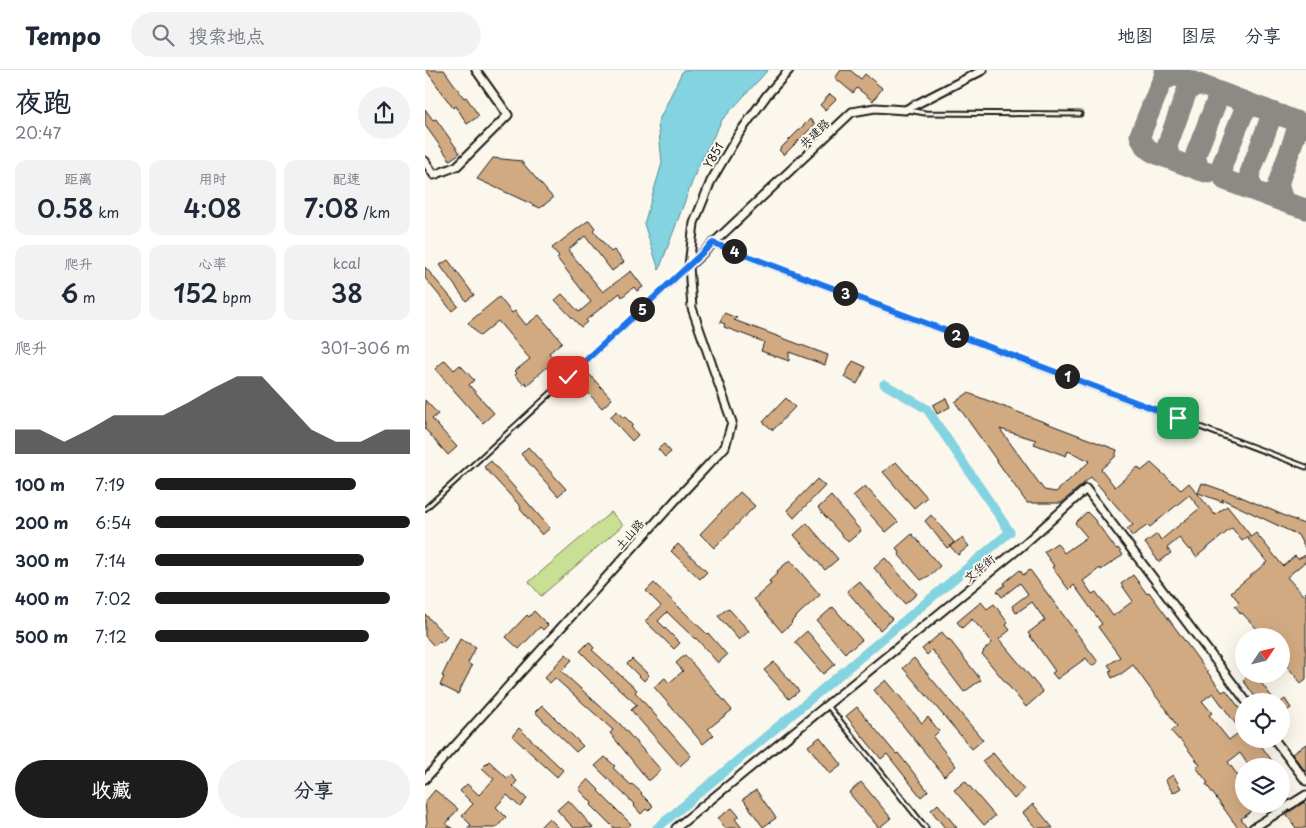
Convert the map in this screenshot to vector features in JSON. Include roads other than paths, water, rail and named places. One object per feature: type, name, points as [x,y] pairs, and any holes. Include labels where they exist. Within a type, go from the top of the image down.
[{"type":"street","points":[[425,161],[435,175],[457,166],[507,115],[476,70]]},
{"type":"street","name":"Y851","points":[[689,266],[694,223],[711,181],[738,135],[767,95],[789,70]]},
{"type":"street","points":[[905,110],[983,70]]},
{"type":"street","name":"共建路","points":[[689,266],[852,112],[875,108],[905,110]]},
{"type":"street","name":"土山路","points":[[425,778],[681,493],[725,447],[732,422],[692,308],[689,266]]},
{"type":"street","name":"文华街","points":[[676,828],[1023,546],[1086,489],[1240,693]]},
{"type":"street","points":[[1281,748],[1306,781]]},
{"type":"street","points":[[1253,828],[1306,795]]},
{"type":"lane","points":[[905,110],[925,113],[1079,114]]},
{"type":"lane","points":[[713,243],[1306,466]]},
{"type":"lane","points":[[425,509],[689,266]]},
{"type":"lane","points":[[828,706],[926,828]]},
{"type":"water","points":[[683,70],[768,70],[722,120],[697,169],[659,270],[644,224],[662,163],[658,122]]},
{"type":"waterway","points":[[657,828],[1010,532],[927,409],[884,384]]}]
